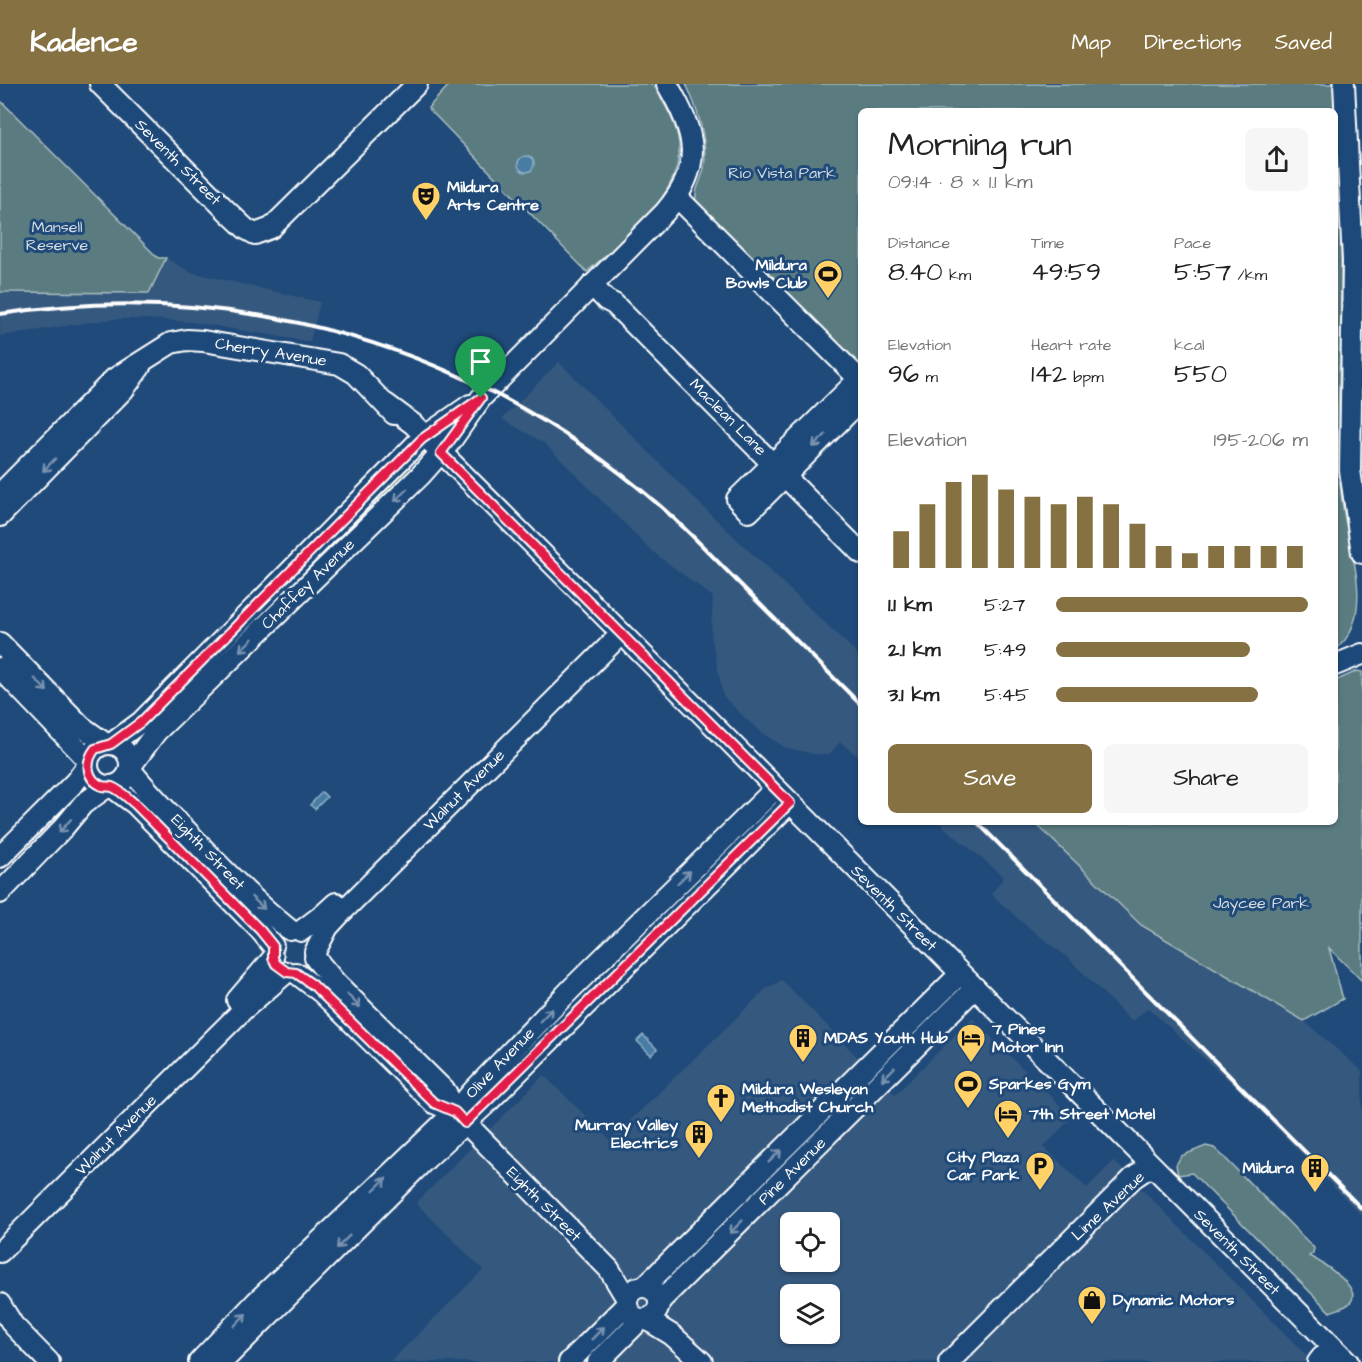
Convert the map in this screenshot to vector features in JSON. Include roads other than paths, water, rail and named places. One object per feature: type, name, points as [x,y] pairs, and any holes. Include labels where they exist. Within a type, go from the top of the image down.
[{"type":"street","name":"Seventh Street","points":[[108,87],[239,223],[251,232],[259,234],[271,228],[287,213],[417,84]]},
{"type":"street","points":[[667,84],[681,108],[691,140],[690,168],[678,198],[858,378]]},
{"type":"street","points":[[1344,84],[1353,261],[1350,470],[1362,553]]},
{"type":"street","name":"Chaffey Avenue","points":[[131,768],[156,732],[420,476],[441,453],[481,398],[678,198]]},
{"type":"street","name":"Maclean Lane","points":[[592,285],[606,300],[614,304],[858,550]]},
{"type":"street","name":"Cherry Avenue","points":[[0,494],[114,379],[146,361],[171,343],[187,340],[326,361],[349,368],[421,439]]},
{"type":"street","name":"Cherry Avenue","points":[[0,516],[124,389],[146,361]]},
{"type":"street","points":[[779,469],[858,382]]},
{"type":"street","name":"Chaffey Avenue","points":[[109,744],[141,722],[421,439],[481,398]]},
{"type":"street","points":[[779,469],[858,403]]},
{"type":"street","name":"Seventh Street","points":[[421,439],[441,453],[618,630],[1339,1358]]},
{"type":"street","points":[[1350,470],[1362,510]]},
{"type":"street","points":[[320,542],[335,557]]},
{"type":"street","name":"Walnut Avenue","points":[[295,931],[325,913],[618,630]]},
{"type":"street","name":"Walnut Avenue","points":[[315,955],[328,927],[340,914],[618,630]]},
{"type":"street","points":[[1347,663],[1362,640]]},
{"type":"street","points":[[0,643],[81,726],[128,753],[131,768],[124,781],[88,799],[64,827],[3,884]]},
{"type":"street","points":[[210,651],[225,665]]},
{"type":"street","points":[[1347,663],[1362,654]]},
{"type":"street","points":[[0,668],[88,762],[91,777],[101,785],[109,787]]},
{"type":"street","points":[[0,857],[75,782],[95,749],[109,744]]},
{"type":"street","name":"Eighth Street","points":[[131,768],[143,786],[207,853],[260,905],[295,931]]},
{"type":"street","name":"Eighth Street","points":[[109,787],[135,804],[260,930],[273,952]]},
{"type":"street","name":"Olive Avenue","points":[[222,1362],[419,1166],[460,1118],[473,1091],[573,988],[775,789]]},
{"type":"street","name":"Olive Avenue","points":[[200,1362],[256,1302],[460,1118],[790,803]]},
{"type":"street","points":[[295,931],[311,939],[315,955],[308,968],[292,973],[276,964],[273,952],[279,936],[295,931]]},
{"type":"street","name":"Walnut Avenue","points":[[0,1233],[240,997],[273,952]]},
{"type":"street","name":"Eighth Street","points":[[315,955],[335,982],[446,1092],[460,1118]]},
{"type":"street","name":"Walnut Avenue","points":[[0,1252],[234,1018],[259,995],[292,973]]},
{"type":"street","name":"Eighth Street","points":[[292,973],[322,993],[434,1103],[460,1118],[635,1294]]},
{"type":"street","name":"Pine Avenue","points":[[569,1362],[960,974]]},
{"type":"street","name":"Pine Avenue","points":[[598,1362],[729,1235],[975,988]]},
{"type":"street","points":[[939,994],[953,1009]]},
{"type":"street","name":"Lime Avenue","points":[[949,1362],[1133,1178],[1151,1166]]},
{"type":"street","name":"Lime Avenue","points":[[964,1362],[1141,1186],[1151,1166]]},
{"type":"street","points":[[661,1270],[676,1285]]},
{"type":"street","points":[[651,1312],[656,1294],[635,1294],[630,1313],[651,1312],[702,1362]]},
{"type":"street","points":[[0,1304],[7,1321],[49,1362]]},
{"type":"street","points":[[1318,1362],[1322,1357],[1339,1358]]},
{"type":"railway","points":[[0,314],[89,305],[178,306],[266,317],[351,336],[434,365],[513,403],[588,450],[659,505],[858,702]]},
{"type":"railway","points":[[980,825],[1362,1209]]},
{"type":"place","name":"Mildura Arts Centre","points":[[426,222]]},
{"type":"place","name":"Mildura Bowls Club","points":[[828,300]]},
{"type":"place","name":"MDAS Youth Hub","points":[[803,1064]]},
{"type":"place","name":"7 Pines Motor Inn","points":[[971,1064]]},
{"type":"place","name":"Sparkes Gym","points":[[968,1110]]},
{"type":"place","name":"Mildura Wesleyan Methodist Church","points":[[721,1124]]},
{"type":"place","name":"7th Street Motel","points":[[1008,1140]]},
{"type":"place","name":"Murray Valley Electrics","points":[[699,1160]]},
{"type":"place","name":"City Plaza Car Park","points":[[1040,1192]]},
{"type":"place","name":"Mildura","points":[[1315,1194]]},
{"type":"place","name":"Dynamic Motors","points":[[1092,1326]]},
{"type":"park label","name":"Rio Vista Park","points":[[782,173]]},
{"type":"park label","name":"Mansell Reserve","points":[[57,236]]},
{"type":"park label","name":"Jaycee Park","points":[[1261,903]]}]
